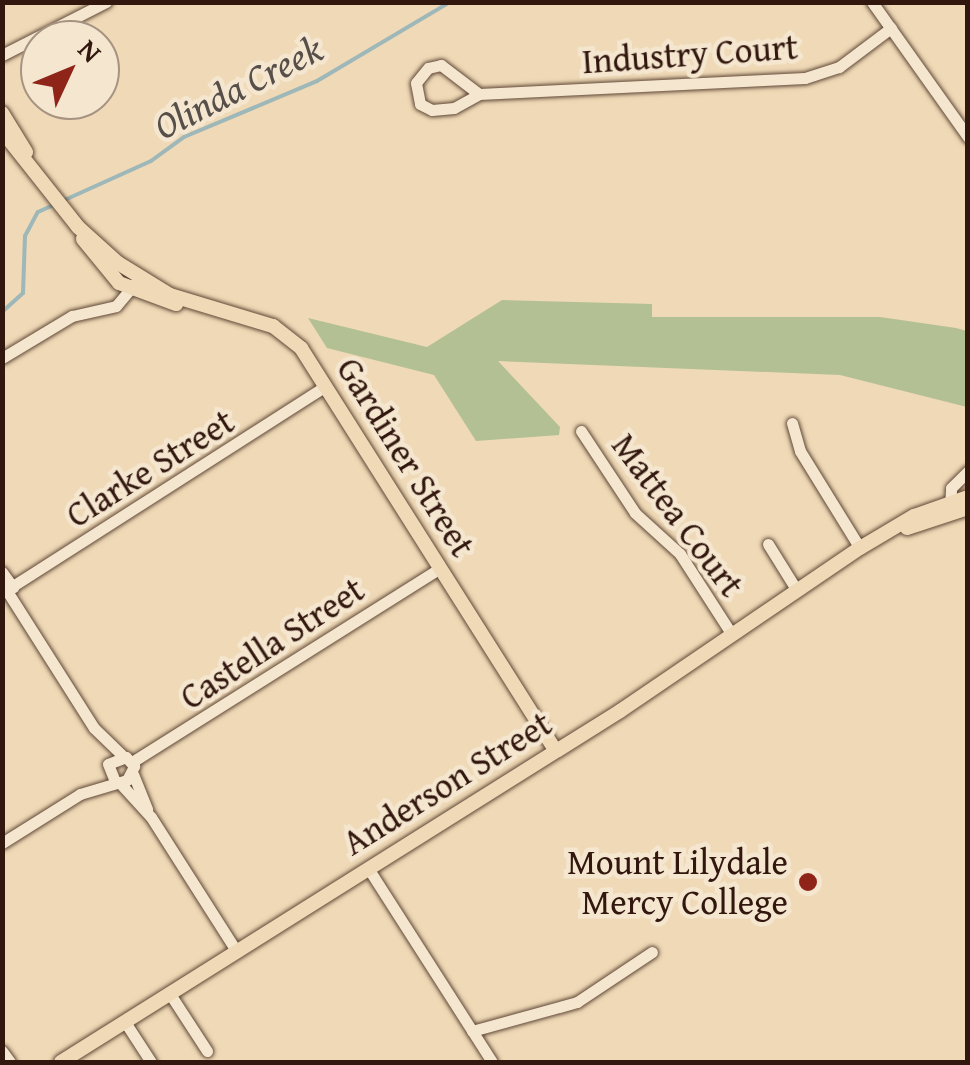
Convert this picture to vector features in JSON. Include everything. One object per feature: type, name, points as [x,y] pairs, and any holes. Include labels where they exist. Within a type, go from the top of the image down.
[{"type":"main road","points":[[2,113],[30,162]]},
{"type":"main road","points":[[2,131],[30,162],[100,264],[135,284]]},
{"type":"main road","name":"Gardiner Street","points":[[135,284],[283,332],[326,386],[556,750]]},
{"type":"main road","name":"Anderson Street","points":[[61,1062],[556,750],[860,548],[950,508],[968,496]]},
{"type":"main road","name":"Anderson Street","points":[[950,508],[968,508]]},
{"type":"street","points":[[2,55],[106,2]]},
{"type":"street","points":[[872,2],[968,137]]},
{"type":"street","name":"Industry Court","points":[[479,94],[440,65],[428,68],[416,83],[420,104],[432,110],[454,108],[479,94],[805,78],[839,67],[891,28]]},
{"type":"street","points":[[6,357],[77,314],[116,306],[135,284]]},
{"type":"street","name":"Clarke Street","points":[[8,590],[326,386]]},
{"type":"street","points":[[792,423],[800,451],[860,548]]},
{"type":"street","name":"Mattea Court","points":[[581,431],[630,507],[677,550],[731,633]]},
{"type":"street","points":[[950,508],[954,482],[968,471]]},
{"type":"street","points":[[768,544],[796,589]]},
{"type":"street","name":"Castella Street","points":[[129,764],[440,568]]},
{"type":"street","points":[[2,572],[8,590],[94,728],[117,782],[151,818]]},
{"type":"street","points":[[94,728],[129,764],[151,818],[236,952]]},
{"type":"street","points":[[2,843],[80,794],[108,765],[129,764]]},
{"type":"street","points":[[80,794],[117,782],[129,764]]},
{"type":"street","points":[[368,868],[492,1062]]},
{"type":"street","points":[[472,1031],[577,1002],[652,952]]},
{"type":"street","points":[[170,994],[207,1051]]},
{"type":"street","points":[[126,1022],[151,1062]]},
{"type":"street","points":[[2,1051],[10,1062]]},
{"type":"green space","points":[[502,300],[652,304],[652,317],[880,317],[956,328],[967,331],[967,407],[840,375],[498,361],[560,427],[559,435],[476,441],[434,375],[327,348],[308,318],[427,347]]},
{"type":"waterway","name":"Olinda Creek","points":[[2,312],[23,293],[25,236],[38,212],[151,161],[184,137],[317,81],[450,2]]},
{"type":"place","name":"Mount Lilydale Mercy College","points":[[808,882]]}]
